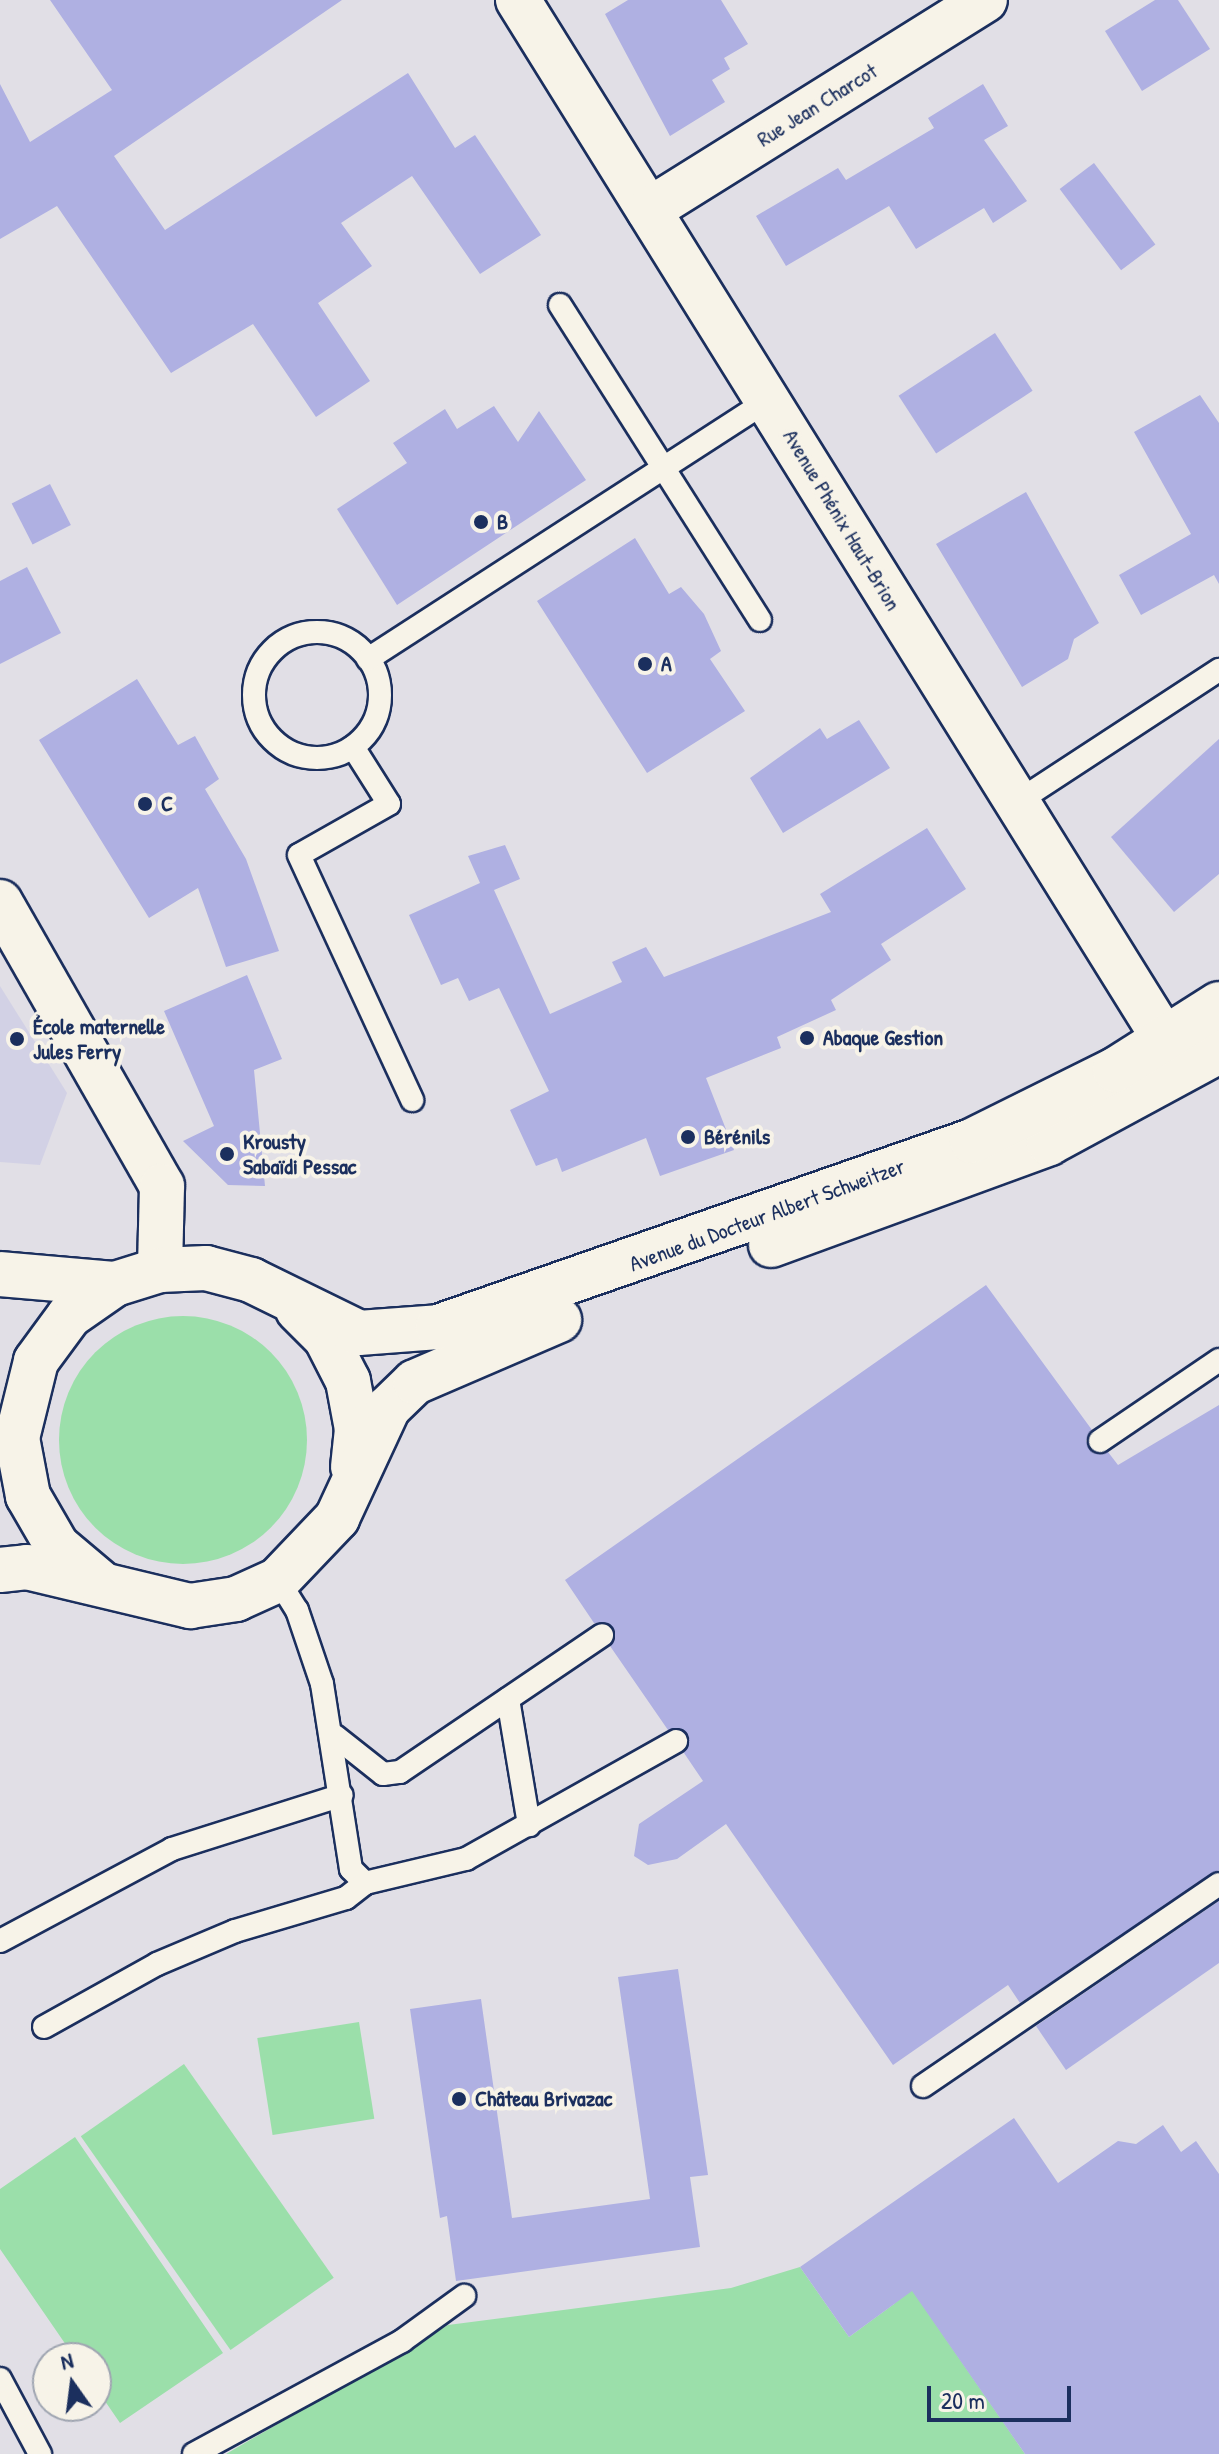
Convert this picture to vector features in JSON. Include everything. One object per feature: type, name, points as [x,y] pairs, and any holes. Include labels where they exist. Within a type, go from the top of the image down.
[{"type":"main road","name":"Avenue Phénix Haut-Brion","points":[[518,0],[769,400],[1014,804],[1165,1040]]},
{"type":"main road","name":"Rue Jean Charcot","points":[[649,210],[985,0]]},
{"type":"main road","points":[[0,902],[162,1186],[160,1270]]},
{"type":"main road","name":"Avenue du Docteur Albert Schweitzer","points":[[101,1583],[57,1546],[28,1496],[12,1442],[36,1361],[69,1316],[115,1284],[160,1270],[206,1268],[251,1280],[292,1304],[359,1333],[399,1335],[508,1307],[972,1141],[1165,1040],[1219,1004]]},
{"type":"main road","name":"Avenue du Docteur Albert Schweitzer","points":[[0,1570],[27,1567],[101,1583],[144,1601],[190,1606],[236,1599],[278,1580],[329,1530],[388,1408],[450,1362],[985,1170],[1214,1068]]},
{"type":"main road","points":[[0,1274],[115,1284]]},
{"type":"main road","name":"Avenue du Docteur Albert Schweitzer","points":[[292,1304],[326,1338],[348,1381],[357,1429],[352,1477]]},
{"type":"main road","points":[[0,1366],[12,1442]]},
{"type":"lane","points":[[560,305],[760,620]]},
{"type":"lane","points":[[368,659],[769,400]]},
{"type":"lane","points":[[302,633],[344,638],[368,659],[379,706],[353,747],[323,758],[283,749],[257,716],[253,696],[267,656],[302,633]]},
{"type":"lane","points":[[1014,804],[1219,670]]},
{"type":"lane","points":[[353,747],[389,804],[299,855],[412,1100]]},
{"type":"lane","points":[[1100,1441],[1219,1360]]},
{"type":"lane","points":[[278,1580],[305,1633],[335,1736],[351,1869],[365,1883]]},
{"type":"lane","points":[[335,1736],[383,1774],[400,1772],[602,1635]]},
{"type":"lane","points":[[508,1699],[529,1825]]},
{"type":"lane","points":[[44,2027],[157,1964],[235,1931],[346,1898],[365,1883],[466,1859],[676,1741]]},
{"type":"lane","points":[[0,1941],[172,1849],[342,1795]]},
{"type":"lane","points":[[923,2086],[1219,1884]]},
{"type":"lane","points":[[194,2454],[402,2341],[464,2296]]},
{"type":"lane","points":[[2,2389],[40,2454]]},
{"type":"shaded area","name":"École maternelle Jules Ferry","points":[[0,986],[67,1093],[40,1165],[0,1162]]},
{"type":"green space","points":[[183,1316],[207,1318],[231,1325],[271,1352],[298,1392],[305,1416],[305,1464],[298,1488],[271,1528],[231,1555],[207,1562],[183,1564],[159,1562],[135,1555],[95,1528],[68,1488],[61,1464],[59,1440],[61,1416],[68,1392],[95,1352],[135,1325],[159,1318]]},
{"type":"green space","points":[[359,2022],[374,2119],[273,2135],[257,2038]]},
{"type":"green space","points":[[184,2064],[334,2278],[230,2350],[81,2136]]},
{"type":"green space","points":[[75,2137],[223,2353],[120,2423],[112,2411],[112,2342],[64,2342],[0,2249],[0,2189]]},
{"type":"green space","points":[[800,2267],[849,2337],[894,2304],[908,2284],[1025,2454],[226,2454],[448,2325],[731,2288]]},
{"type":"building","points":[[50,0],[342,0],[114,156],[165,230],[408,73],[455,148],[475,135],[541,235],[480,274],[412,176],[341,223],[372,266],[318,303],[370,381],[316,417],[253,324],[171,373],[57,206],[0,239],[0,84],[30,142],[112,90]]},
{"type":"building","points":[[628,0],[721,0],[748,44],[724,58],[730,69],[712,80],[725,102],[670,136],[605,14]]},
{"type":"building","points":[[1155,0],[1178,0],[1210,49],[1142,91],[1105,31]]},
{"type":"building","points":[[983,84],[1008,126],[984,140],[1027,201],[993,223],[984,208],[916,249],[889,206],[786,266],[756,216],[838,168],[846,180],[934,128],[928,118]]},
{"type":"building","points":[[1094,163],[1155,244],[1121,270],[1060,189]]},
{"type":"building","points":[[995,333],[1033,391],[936,454],[899,396]]},
{"type":"building","points":[[1200,395],[1219,423],[1219,584],[1214,575],[1141,615],[1119,575],[1191,534],[1134,432]]},
{"type":"building","points":[[494,406],[518,442],[539,411],[586,480],[397,605],[337,509],[407,463],[393,443],[445,409],[457,429]]},
{"type":"building","points":[[50,484],[71,525],[33,545],[12,504]]},
{"type":"building","points":[[1026,492],[1099,623],[1074,639],[1068,659],[1022,687],[936,544]]},
{"type":"building","name":"A","points":[[635,538],[669,594],[681,587],[704,614],[721,651],[710,659],[745,711],[647,773],[537,601]]},
{"type":"building","points":[[27,567],[61,633],[0,664],[0,581]]},
{"type":"building","name":"C","points":[[137,679],[178,745],[195,736],[219,779],[205,789],[246,859],[279,951],[226,967],[198,888],[149,918],[39,740]]},
{"type":"building","points":[[859,720],[890,768],[783,833],[750,778],[820,728],[827,739]]},
{"type":"building","points":[[1219,739],[1219,874],[1174,912],[1111,837]]},
{"type":"building","points":[[927,828],[966,889],[881,944],[891,960],[831,1000],[836,1010],[777,1037],[781,1048],[706,1078],[734,1150],[660,1176],[646,1138],[562,1172],[557,1158],[536,1166],[510,1110],[549,1091],[499,988],[469,1001],[458,978],[441,985],[409,915],[480,883],[468,856],[505,845],[520,879],[494,890],[550,1014],[622,982],[612,962],[646,947],[664,977],[831,912],[820,894]]},
{"type":"building","points":[[247,975],[282,1059],[254,1070],[265,1186],[228,1185],[183,1141],[214,1126],[164,1011]]},
{"type":"building","points":[[986,1285],[1092,1430],[1086,1441],[1093,1453],[1108,1452],[1118,1465],[1219,1405],[1219,1870],[1020,2003],[1008,1985],[893,2065],[726,1824],[677,1859],[648,1865],[634,1856],[639,1824],[703,1781],[684,1753],[688,1734],[668,1730],[610,1646],[613,1627],[594,1623],[565,1580]]},
{"type":"building","points":[[1219,1901],[1219,1963],[1066,2070],[1036,2026]]},
{"type":"building","name":"Château Brivazac","points":[[678,1969],[708,2175],[690,2177],[700,2247],[456,2281],[447,2216],[440,2218],[410,2009],[481,1999],[512,2218],[650,2199],[618,1977]]},
{"type":"building","points":[[1014,2118],[1058,2183],[1118,2141],[1136,2144],[1163,2125],[1181,2152],[1196,2141],[1219,2174],[1219,2454],[1025,2454],[912,2291],[849,2337],[800,2267]]},
{"type":"place","name":"B","points":[[481,522]]},
{"type":"place","name":"A","points":[[645,664]]},
{"type":"place","name":"C","points":[[145,804]]},
{"type":"place","name":"Abaque Gestion","points":[[807,1038]]},
{"type":"place","name":"École maternelle Jules Ferry","points":[[17,1039]]},
{"type":"place","name":"Bérénils","points":[[688,1137]]},
{"type":"place","name":"Krousty Sabaïdi Pessac","points":[[227,1154]]},
{"type":"place","name":"Château Brivazac","points":[[459,2099]]}]
